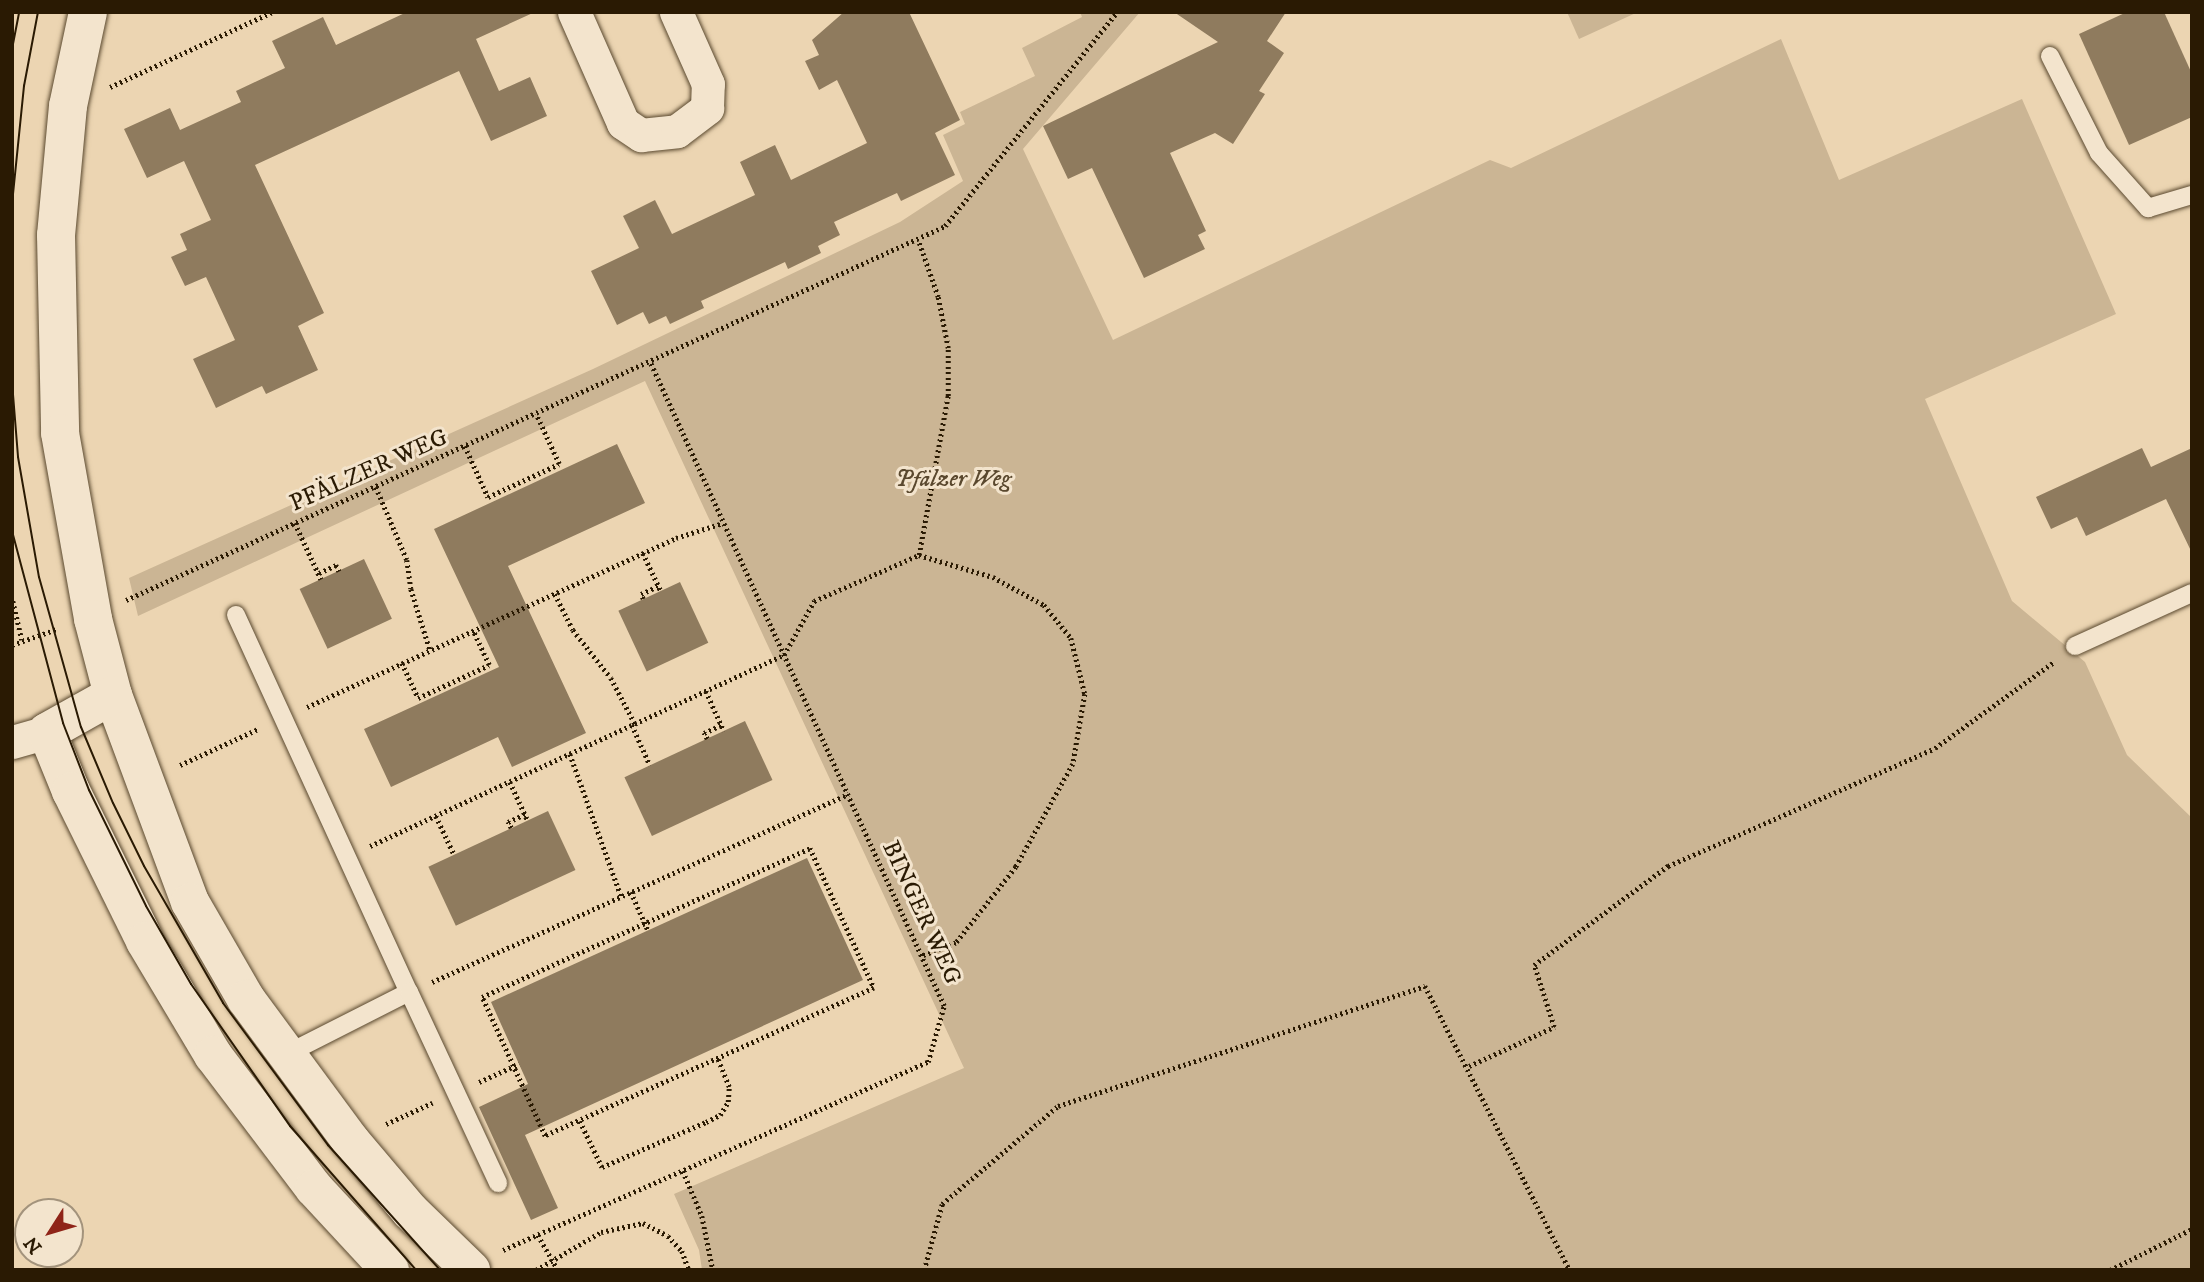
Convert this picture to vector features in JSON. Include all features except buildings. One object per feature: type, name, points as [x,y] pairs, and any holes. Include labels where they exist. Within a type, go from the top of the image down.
[{"type":"street","points":[[88,12],[68,106],[56,235],[60,433],[93,619],[113,695],[190,902],[246,999],[285,1055],[410,1211],[469,1268]]},
{"type":"street","points":[[574,12],[624,123],[641,135],[677,131],[707,108],[708,84],[676,12]]},
{"type":"street","points":[[113,695],[30,737],[71,791],[145,941],[213,1055],[314,1188],[390,1270]]},
{"type":"lane","points":[[2050,56],[2099,153],[2148,208],[2192,195]]},
{"type":"lane","points":[[2075,646],[2192,593]]},
{"type":"lane","points":[[236,615],[498,1183]]},
{"type":"lane","points":[[285,1055],[409,992]]},
{"type":"path","points":[[68,106],[272,12]]},
{"type":"path","name":"PFÄLZER WEG","points":[[12,645],[93,619],[295,523],[945,226],[1117,12]]},
{"type":"path","points":[[918,240],[938,297],[948,348],[948,396],[919,555]]},
{"type":"path","name":"BINGER WEG","points":[[469,1268],[928,1062],[944,1006],[650,362]]},
{"type":"path","points":[[465,446],[489,500],[559,464],[536,414]]},
{"type":"path","points":[[376,487],[407,560],[416,609],[430,650]]},
{"type":"path","points":[[295,523],[320,576],[336,565],[339,571]]},
{"type":"path","points":[[144,781],[643,553],[723,523]]},
{"type":"path","points":[[643,553],[659,589],[641,594],[643,599]]},
{"type":"path","points":[[347,857],[784,655],[814,601],[919,555],[993,577],[1044,605],[1071,638],[1085,694],[1073,764],[1016,867],[956,943],[922,956]]},
{"type":"path","points":[[555,594],[573,630],[611,678],[634,724],[650,765]]},
{"type":"path","points":[[13,601],[22,640]]},
{"type":"path","points":[[402,663],[419,701],[489,665],[473,631]]},
{"type":"path","points":[[1469,1066],[1553,1027],[1534,965],[1668,866],[1935,748],[2075,646]]},
{"type":"path","points":[[706,691],[724,731]]},
{"type":"path","points":[[707,739],[704,733],[721,725]]},
{"type":"path","points":[[570,754],[621,897]]},
{"type":"path","points":[[510,782],[528,821]]},
{"type":"path","points":[[409,992],[848,794]]},
{"type":"path","points":[[511,828],[508,822],[526,814]]},
{"type":"path","points":[[436,816],[454,855]]},
{"type":"path","points":[[810,848],[874,988],[716,1058],[545,1136],[482,997],[810,848]]},
{"type":"path","points":[[631,892],[648,930]]},
{"type":"path","points":[[924,1270],[942,1204],[1058,1106],[1424,986],[1469,1066],[1570,1270]]},
{"type":"path","points":[[580,1121],[602,1167],[706,1122],[720,1115],[727,1102],[729,1087],[716,1058]]},
{"type":"path","points":[[683,1170],[702,1216],[713,1270]]},
{"type":"path","points":[[536,1270],[601,1232],[643,1223],[668,1236],[682,1251],[690,1270]]},
{"type":"path","points":[[2109,1270],[2192,1229]]},
{"type":"path","points":[[538,1236],[558,1270]]},
{"type":"green space","name":"Pfälzer Weg","points":[[1080,12],[1140,12],[1023,149],[1113,340],[1490,160],[1511,168],[1781,39],[1839,180],[2022,99],[2116,314],[1925,399],[2012,601],[2085,662],[2127,755],[2192,818],[2192,1268],[702,1270],[699,1250],[674,1194],[964,1068],[645,381],[138,616],[129,578],[593,369],[900,222],[963,181],[943,135],[965,124],[960,112],[1035,76],[1022,48],[1082,17]]},
{"type":"green space","points":[[1567,12],[1638,12],[1579,39]]},
{"type":"tram line","points":[[12,49],[19,12]]},
{"type":"tram line","points":[[12,204],[24,86],[38,12]]},
{"type":"tram line","points":[[12,382],[18,457],[39,577],[81,727],[113,803],[144,866],[223,1003],[328,1145],[440,1270]]},
{"type":"tram line","points":[[12,531],[63,723],[89,790],[146,906],[191,984],[290,1126],[416,1270]]}]
